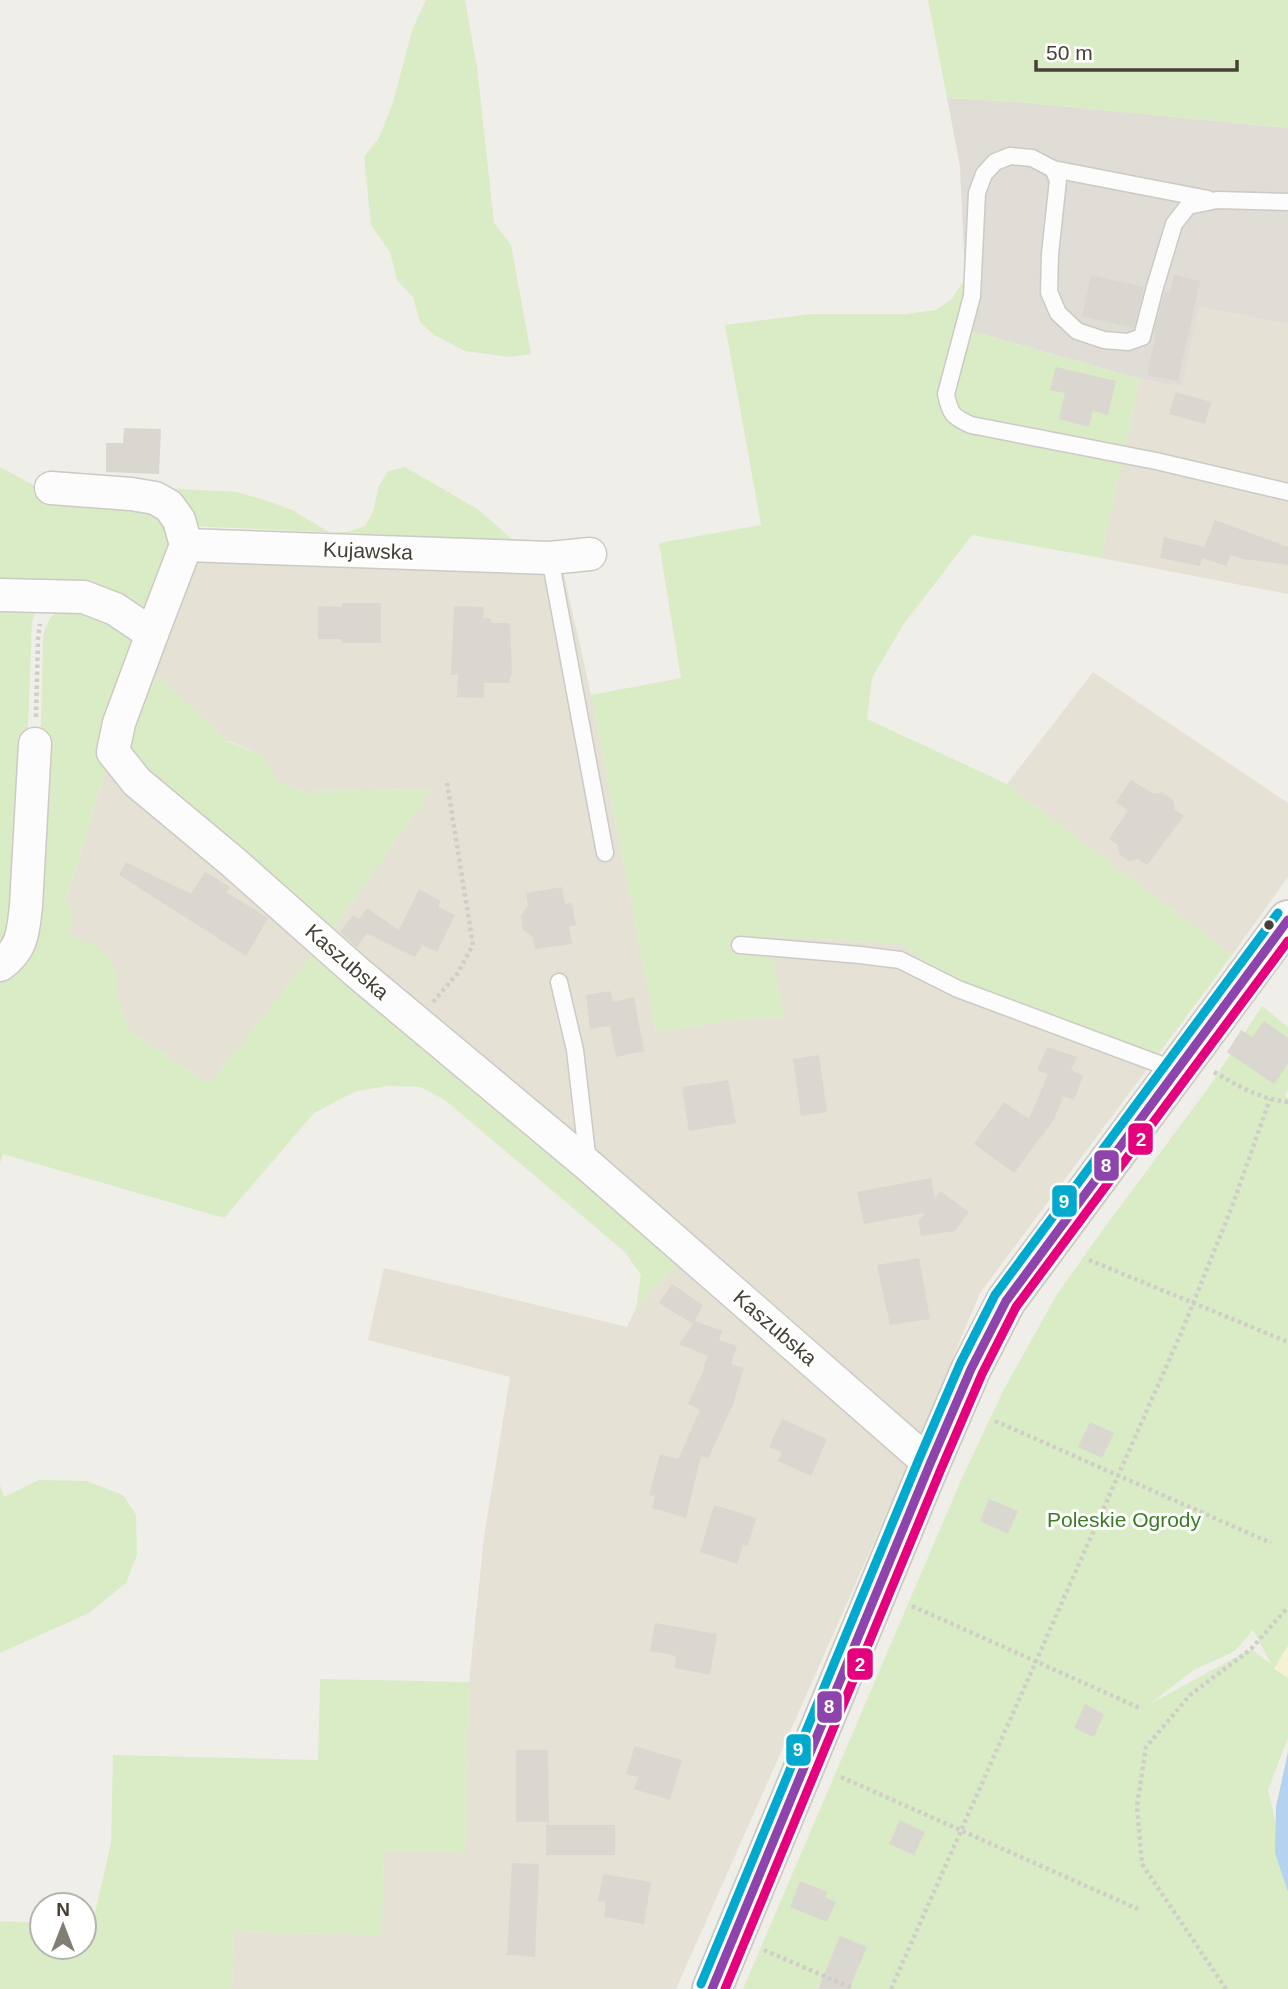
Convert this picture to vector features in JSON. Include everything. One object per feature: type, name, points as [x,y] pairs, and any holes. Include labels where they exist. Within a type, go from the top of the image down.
[{"type":"street","points":[[0,595],[84,597],[115,609],[152,634],[186,545],[179,520],[169,506],[155,498],[51,488]]},
{"type":"street","name":"Kujawska","points":[[186,545],[550,558],[590,554]]},
{"type":"street","name":"Kaszubska","points":[[152,634],[119,723],[113,752],[137,782],[233,862],[358,973],[589,1165],[930,1464]]},
{"type":"street","points":[[0,965],[16,952],[23,931],[35,744]]},
{"type":"street","points":[[712,1989],[930,1464],[971,1369],[1006,1301],[1041,1251],[1194,1070],[1288,920]]},
{"type":"lane","points":[[1288,202],[1217,200],[1053,169],[1032,159],[1010,156],[995,162],[984,174],[978,194],[972,296],[946,394],[949,411],[971,425],[1157,461],[1288,492]]},
{"type":"lane","points":[[1053,169],[1058,180],[1049,292],[1058,313],[1077,331],[1104,340],[1128,342],[1142,337],[1174,224],[1188,206],[1217,200]]},
{"type":"lane","points":[[550,558],[604,853]]},
{"type":"lane","points":[[740,945],[900,960],[958,989],[1194,1070]]},
{"type":"lane","points":[[559,982],[575,1050],[589,1165]]},
{"type":"path","points":[[35,744],[38,638],[44,596]]},
{"type":"path","points":[[417,1021],[457,974],[473,945],[447,783]]},
{"type":"path","points":[[1194,1070],[1269,1099],[1288,1102]]},
{"type":"path","points":[[891,1989],[1193,1303],[1233,1205],[1269,1099]]},
{"type":"path","points":[[1089,1260],[1288,1342]]},
{"type":"path","points":[[995,1422],[1271,1543]]},
{"type":"path","points":[[912,1606],[1142,1709]]},
{"type":"path","points":[[1226,1989],[1142,1864],[1137,1806],[1146,1747],[1190,1695],[1251,1649],[1288,1607]]},
{"type":"path","points":[[841,1777],[1138,1909]]},
{"type":"path","points":[[764,1950],[854,1989]]},
{"type":"shaded area","points":[[947,98],[1019,102],[1288,128],[1288,324],[1199,307],[1182,387],[1140,379],[964,329],[979,283],[965,278],[960,166]]},
{"type":"shaded area","points":[[1198,307],[1288,324],[1288,594],[1101,558],[1140,379],[1182,387]]},
{"type":"shaded area","points":[[204,557],[563,570],[591,695],[656,1032],[734,1020],[784,1017],[768,936],[900,944],[952,979],[1151,1064],[980,1293],[917,1443],[327,937],[433,789],[302,791],[278,782],[265,757],[227,740],[151,670],[189,570]]},
{"type":"shaded area","points":[[1093,672],[1288,803],[1288,877],[1232,955],[1007,784]]},
{"type":"shaded area","points":[[107,767],[320,945],[209,1084],[128,1030],[117,992],[117,973],[108,957],[71,937],[65,904]]},
{"type":"shaded area","points":[[686,1255],[913,1454],[676,1989],[232,1989],[234,1932],[382,1935],[384,1851],[466,1852],[469,1682],[484,1537],[510,1377],[368,1340],[384,1268],[627,1327],[636,1308]]},
{"type":"green space","points":[[426,0],[465,0],[477,67],[494,223],[511,245],[531,354],[510,357],[465,351],[434,335],[420,322],[413,297],[397,280],[390,252],[371,225],[364,157],[379,138],[392,105],[413,28]]},
{"type":"green space","points":[[928,0],[1288,0],[1288,128],[1019,102],[947,98]]},
{"type":"green space","points":[[965,278],[979,283],[964,329],[1140,379],[1101,558],[972,535],[903,625],[872,678],[867,719],[1007,784],[1232,955],[1151,1064],[952,979],[900,944],[768,936],[785,1017],[734,1020],[656,1032],[591,695],[681,678],[659,543],[761,525],[725,325],[811,314],[906,314],[936,310],[952,299]]},
{"type":"green space","points":[[0,467],[39,488],[144,501],[175,531],[152,620],[0,588]]},
{"type":"green space","points":[[405,467],[479,510],[514,541],[190,526],[149,487],[236,492],[292,510],[329,532],[348,532],[365,526],[373,512],[379,486],[388,471]]},
{"type":"green space","points":[[0,600],[40,601],[32,621],[21,914],[0,956]]},
{"type":"green space","points":[[78,605],[135,639],[107,767],[65,903],[69,905],[74,918],[70,929],[71,937],[98,947],[108,957],[117,973],[117,991],[128,1030],[209,1084],[320,945],[686,1255],[636,1308],[641,1275],[625,1252],[445,1100],[420,1087],[388,1086],[356,1091],[314,1113],[224,1218],[3,1154],[0,1163],[0,974],[40,771],[43,635],[55,613]]},
{"type":"green space","points":[[151,670],[229,742],[267,758],[278,782],[302,791],[433,789],[327,937],[143,769],[130,753],[126,740]]},
{"type":"green space","name":"Poleskie Ogrody","points":[[1262,1006],[1288,1027],[1288,1090],[1285,1096],[1288,1098],[1288,1646],[1275,1667],[1288,1677],[1288,1738],[1268,1790],[1288,1877],[1288,1989],[743,1989],[962,1478],[1004,1389],[1056,1296],[1209,1087]],"holes":[[[1253,1630],[1271,1664],[1251,1649],[1150,1704],[1192,1671],[1235,1651]]]},
{"type":"green space","points":[[39,1480],[86,1481],[123,1495],[136,1515],[137,1555],[126,1583],[89,1613],[0,1653],[0,1485],[4,1497]]},
{"type":"green space","points":[[320,1679],[469,1682],[466,1853],[384,1851],[382,1935],[234,1932],[232,1989],[0,1989],[0,1921],[28,1922],[28,1961],[98,1961],[98,1900],[111,1843],[113,1755],[318,1760]]},
{"type":"sand","points":[[1288,1646],[1288,1678],[1274,1669]]},
{"type":"water","points":[[1288,1752],[1288,1892],[1275,1853],[1276,1807]]},
{"type":"building","points":[[1091,275],[1144,287],[1134,328],[1082,316]]},
{"type":"building","points":[[1174,275],[1200,281],[1178,381],[1147,375],[1156,333],[1154,332],[1165,291],[1170,293]]},
{"type":"building","points":[[1056,367],[1116,381],[1108,415],[1093,411],[1089,427],[1059,419],[1065,393],[1050,390]]},
{"type":"building","points":[[1176,392],[1211,402],[1205,424],[1169,414]]},
{"type":"building","points":[[124,428],[161,429],[159,474],[106,472],[106,443],[123,443]]},
{"type":"building","points":[[1215,520],[1288,547],[1288,565],[1231,555],[1226,566],[1202,558],[1200,566],[1160,558],[1164,537],[1204,547]]},
{"type":"building","points":[[342,603],[381,603],[381,643],[342,643],[342,639],[318,639],[318,606],[342,607]]},
{"type":"building","points":[[454,606],[484,607],[483,618],[491,618],[491,623],[510,623],[510,683],[484,683],[484,698],[457,697],[458,675],[451,675]]},
{"type":"building","points":[[1131,780],[1154,794],[1162,792],[1173,800],[1175,810],[1184,816],[1147,865],[1138,859],[1129,861],[1119,854],[1118,845],[1109,839],[1128,810],[1116,802]]},
{"type":"building","points":[[126,862],[191,894],[205,872],[230,887],[226,892],[268,918],[246,956],[119,875]]},
{"type":"building","points":[[562,887],[565,904],[572,903],[576,925],[569,927],[572,944],[535,949],[533,937],[523,930],[521,916],[528,906],[526,893]]},
{"type":"building","points":[[419,889],[441,901],[438,907],[455,915],[437,952],[420,944],[422,946],[415,957],[367,933],[357,947],[340,932],[353,915],[359,919],[367,908],[399,930]]},
{"type":"building","points":[[610,991],[613,1002],[634,997],[644,1051],[616,1057],[610,1026],[590,1029],[586,995]]},
{"type":"building","points":[[1264,1021],[1288,1038],[1288,1064],[1274,1084],[1227,1052],[1241,1030],[1252,1037]]},
{"type":"building","points":[[1047,1047],[1077,1057],[1071,1070],[1083,1076],[1074,1100],[1064,1096],[1053,1121],[1014,1173],[974,1144],[1004,1102],[1029,1119],[1048,1074],[1037,1070]]},
{"type":"building","points":[[819,1055],[827,1112],[801,1116],[793,1059]]},
{"type":"building","points":[[728,1080],[736,1123],[689,1131],[682,1087]]},
{"type":"building","points":[[931,1178],[935,1199],[940,1191],[969,1212],[955,1231],[921,1236],[918,1221],[925,1213],[864,1224],[857,1192]]},
{"type":"building","points":[[919,1258],[930,1319],[890,1325],[877,1265]]},
{"type":"building","points":[[672,1284],[703,1305],[695,1321],[722,1331],[719,1340],[737,1346],[731,1364],[744,1368],[733,1404],[708,1459],[701,1456],[686,1518],[652,1508],[655,1496],[649,1495],[660,1454],[678,1459],[700,1410],[688,1404],[708,1356],[679,1344],[693,1324],[659,1303]]},
{"type":"building","points":[[782,1419],[827,1439],[811,1476],[778,1461],[782,1452],[769,1447]]},
{"type":"building","points":[[1090,1422],[1114,1433],[1102,1458],[1078,1447]]},
{"type":"building","points":[[989,1499],[1018,1511],[1008,1534],[980,1521]]},
{"type":"building","points":[[714,1505],[756,1518],[748,1546],[743,1545],[737,1564],[700,1552]]},
{"type":"building","points":[[655,1623],[717,1634],[710,1675],[675,1668],[676,1656],[650,1651]]},
{"type":"building","points":[[1085,1704],[1104,1714],[1094,1737],[1074,1728]]},
{"type":"building","points":[[635,1746],[682,1760],[670,1800],[634,1789],[638,1777],[626,1774]]},
{"type":"building","points":[[516,1750],[548,1750],[549,1822],[516,1822]]},
{"type":"building","points":[[900,1820],[925,1832],[914,1855],[889,1844]]},
{"type":"building","points":[[546,1825],[615,1825],[615,1855],[546,1855]]},
{"type":"building","points":[[512,1863],[539,1864],[535,1957],[507,1955]]},
{"type":"building","points":[[603,1874],[651,1882],[644,1924],[604,1917],[606,1902],[598,1901]]},
{"type":"building","points":[[800,1881],[827,1892],[825,1897],[836,1902],[827,1922],[790,1907]]},
{"type":"building","points":[[840,1936],[867,1947],[849,1989],[818,1989]]},
{"type":"transit line","name":"9","points":[[701,1984],[919,1459],[960,1364],[995,1295],[1278,913]]},
{"type":"transit line","name":"8","points":[[712,1989],[930,1464],[971,1369],[1006,1301],[1288,920]]},
{"type":"transit line","name":"2","points":[[725,1989],[941,1469],[982,1374],[1016,1307],[1288,941]]}]
